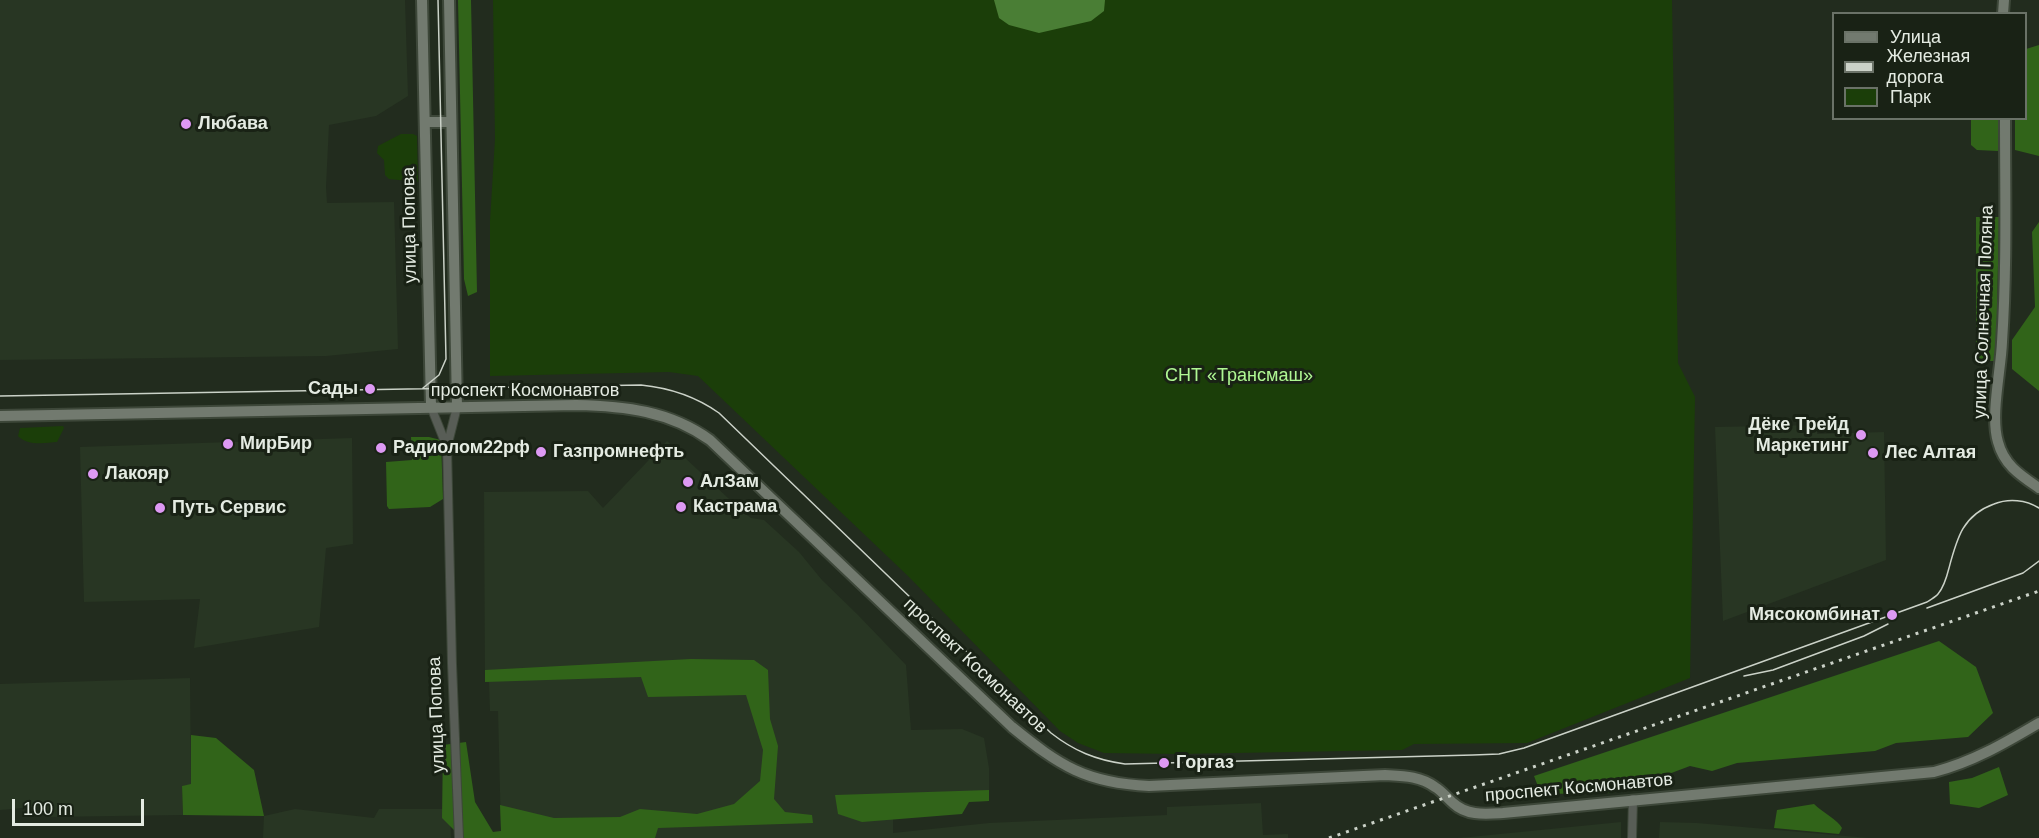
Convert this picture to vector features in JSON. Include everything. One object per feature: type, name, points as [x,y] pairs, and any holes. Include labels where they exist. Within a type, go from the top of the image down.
[{"type":"main road","name":"улица Попова","points":[[422,0],[431,407]]},
{"type":"main road","name":"улица Попова","points":[[449,0],[458,407]]},
{"type":"main road","name":"улица Солнечная Поляна","points":[[2005,120],[2003,331],[1995,423],[1997,439],[2009,466],[2039,488]]},
{"type":"main road","points":[[425,122],[451,122]]},
{"type":"main road","name":"проспект Космонавтов","points":[[0,416],[576,405],[624,407],[662,415],[697,430],[710,440],[1012,727],[1051,757],[1088,777],[1125,785],[1149,786],[1385,775],[1411,777],[1437,788],[1455,806],[1467,812],[1480,814],[1934,772],[1981,756],[2039,723]]},
{"type":"street","name":"улица Попова","points":[[431,407],[447,447]]},
{"type":"street","name":"улица Попова","points":[[458,407],[447,447],[459,838]]},
{"type":"street","points":[[1632,838],[1633,799]]},
{"type":"shaded area","points":[[0,0],[405,0],[408,96],[376,116],[329,125],[326,187],[327,203],[394,202],[398,349],[326,356],[0,360]]},
{"type":"shaded area","points":[[458,0],[471,0],[477,292],[468,296],[464,279]]},
{"type":"shaded area","points":[[994,0],[1105,0],[1104,11],[1091,21],[1039,33],[1009,25],[999,18]]},
{"type":"shaded area","points":[[2039,45],[2039,156],[2015,150],[2015,120],[2027,120],[2027,49]]},
{"type":"shaded area","points":[[1971,120],[1998,120],[1998,151],[1977,150],[1971,145]]},
{"type":"shaded area","points":[[1976,217],[1999,217],[1996,361],[1976,361]]},
{"type":"shaded area","points":[[2039,222],[2039,391],[2012,369],[2012,340],[2035,307],[2032,232]]},
{"type":"shaded area","points":[[1817,425],[1817,434],[1884,432],[1886,560],[1723,621],[1715,427]]},
{"type":"shaded area","points":[[411,437],[441,440],[443,499],[430,507],[389,509],[387,506],[386,462],[412,460]]},
{"type":"shaded area","points":[[352,438],[353,544],[326,548],[319,627],[194,648],[200,599],[84,602],[80,447]]},
{"type":"shaded area","points":[[667,441],[743,512],[751,518],[764,520],[799,552],[822,580],[906,665],[911,730],[962,729],[984,738],[989,768],[989,801],[893,807],[893,833],[989,823],[1167,815],[1167,807],[1261,803],[1263,835],[1288,834],[1288,838],[493,838],[493,832],[501,831],[498,711],[490,711],[489,682],[485,682],[484,492],[588,491],[603,508]]},
{"type":"shaded area","points":[[1939,641],[1976,667],[1993,713],[1968,737],[1896,743],[1875,751],[1737,763],[1712,771],[1690,766],[1666,775],[1621,780],[1613,793],[1541,794],[1534,776]]},
{"type":"shaded area","points":[[691,659],[754,660],[768,670],[770,719],[778,746],[774,799],[785,812],[812,815],[813,823],[658,828],[655,838],[462,838],[442,818],[443,745],[466,742],[475,802],[493,832],[501,831],[500,805],[554,818],[620,817],[640,809],[697,814],[734,804],[760,781],[763,750],[746,695],[648,697],[641,677],[485,682],[485,670]]},
{"type":"shaded area","points":[[190,678],[191,785],[182,786],[183,815],[47,817],[44,806],[0,810],[0,684]]},
{"type":"shaded area","points":[[191,735],[216,738],[254,770],[264,816],[183,815],[182,786],[191,784]]},
{"type":"shaded area","points":[[1999,767],[2008,795],[1979,808],[1950,804],[1949,782],[1972,778]]},
{"type":"shaded area","points":[[989,790],[989,801],[969,802],[962,814],[862,822],[838,814],[835,795]]},
{"type":"shaded area","points":[[1814,804],[1840,825],[1842,828],[1839,834],[1774,828],[1777,810]]},
{"type":"shaded area","points":[[295,809],[374,818],[379,809],[450,809],[451,838],[263,838],[264,816]]},
{"type":"shaded area","points":[[1621,822],[1621,838],[1457,838],[1470,837]]},
{"type":"shaded area","points":[[1660,822],[1697,823],[1869,838],[1659,838]]},
{"type":"green space","name":"СНТ «Трансмаш»","points":[[493,0],[1672,0],[1678,363],[1695,397],[1690,678],[1527,743],[1414,744],[1402,750],[1177,754],[1104,753],[1078,743],[1060,731],[908,576],[698,376],[669,372],[490,376],[490,221],[495,139]]},
{"type":"green space","points":[[401,134],[417,136],[418,182],[389,179],[385,175],[384,160],[377,153],[378,146]]},
{"type":"green space","points":[[63,426],[57,442],[31,443],[18,436],[20,428]]},
{"type":"tram line","points":[[423,388],[439,375],[446,359],[438,0]]},
{"type":"tram line","points":[[0,396],[641,385],[682,394],[719,413],[1051,733],[1086,754],[1125,764],[1499,754],[1524,748],[1927,602],[1942,588],[1959,537],[1975,514],[1994,504],[2006,501],[2023,502],[2039,508]]},
{"type":"tram line","points":[[1927,608],[2023,573],[2039,561]]},
{"type":"tram line","points":[[1744,676],[1773,670],[1864,636],[1888,624]]},
{"type":"railway","points":[[1329,838],[2039,591]]},
{"type":"place","name":"Любава","points":[[186,124]]},
{"type":"place","name":"Сады","points":[[370,389]]},
{"type":"place","name":"Дёке Трейд Маркетинг","points":[[1861,435]]},
{"type":"place","name":"МирБир","points":[[228,444]]},
{"type":"place","name":"Радиолом22рф","points":[[381,448]]},
{"type":"place","name":"Газпромнефть","points":[[541,452]]},
{"type":"place","name":"Лес Алтая","points":[[1873,453]]},
{"type":"place","name":"Лакояр","points":[[93,474]]},
{"type":"place","name":"АлЗам","points":[[688,482]]},
{"type":"place","name":"Кастрама","points":[[681,507]]},
{"type":"place","name":"Путь Сервис","points":[[160,508]]},
{"type":"place","name":"Мясокомбинат","points":[[1892,615]]},
{"type":"place","name":"Горгаз","points":[[1164,763]]}]
